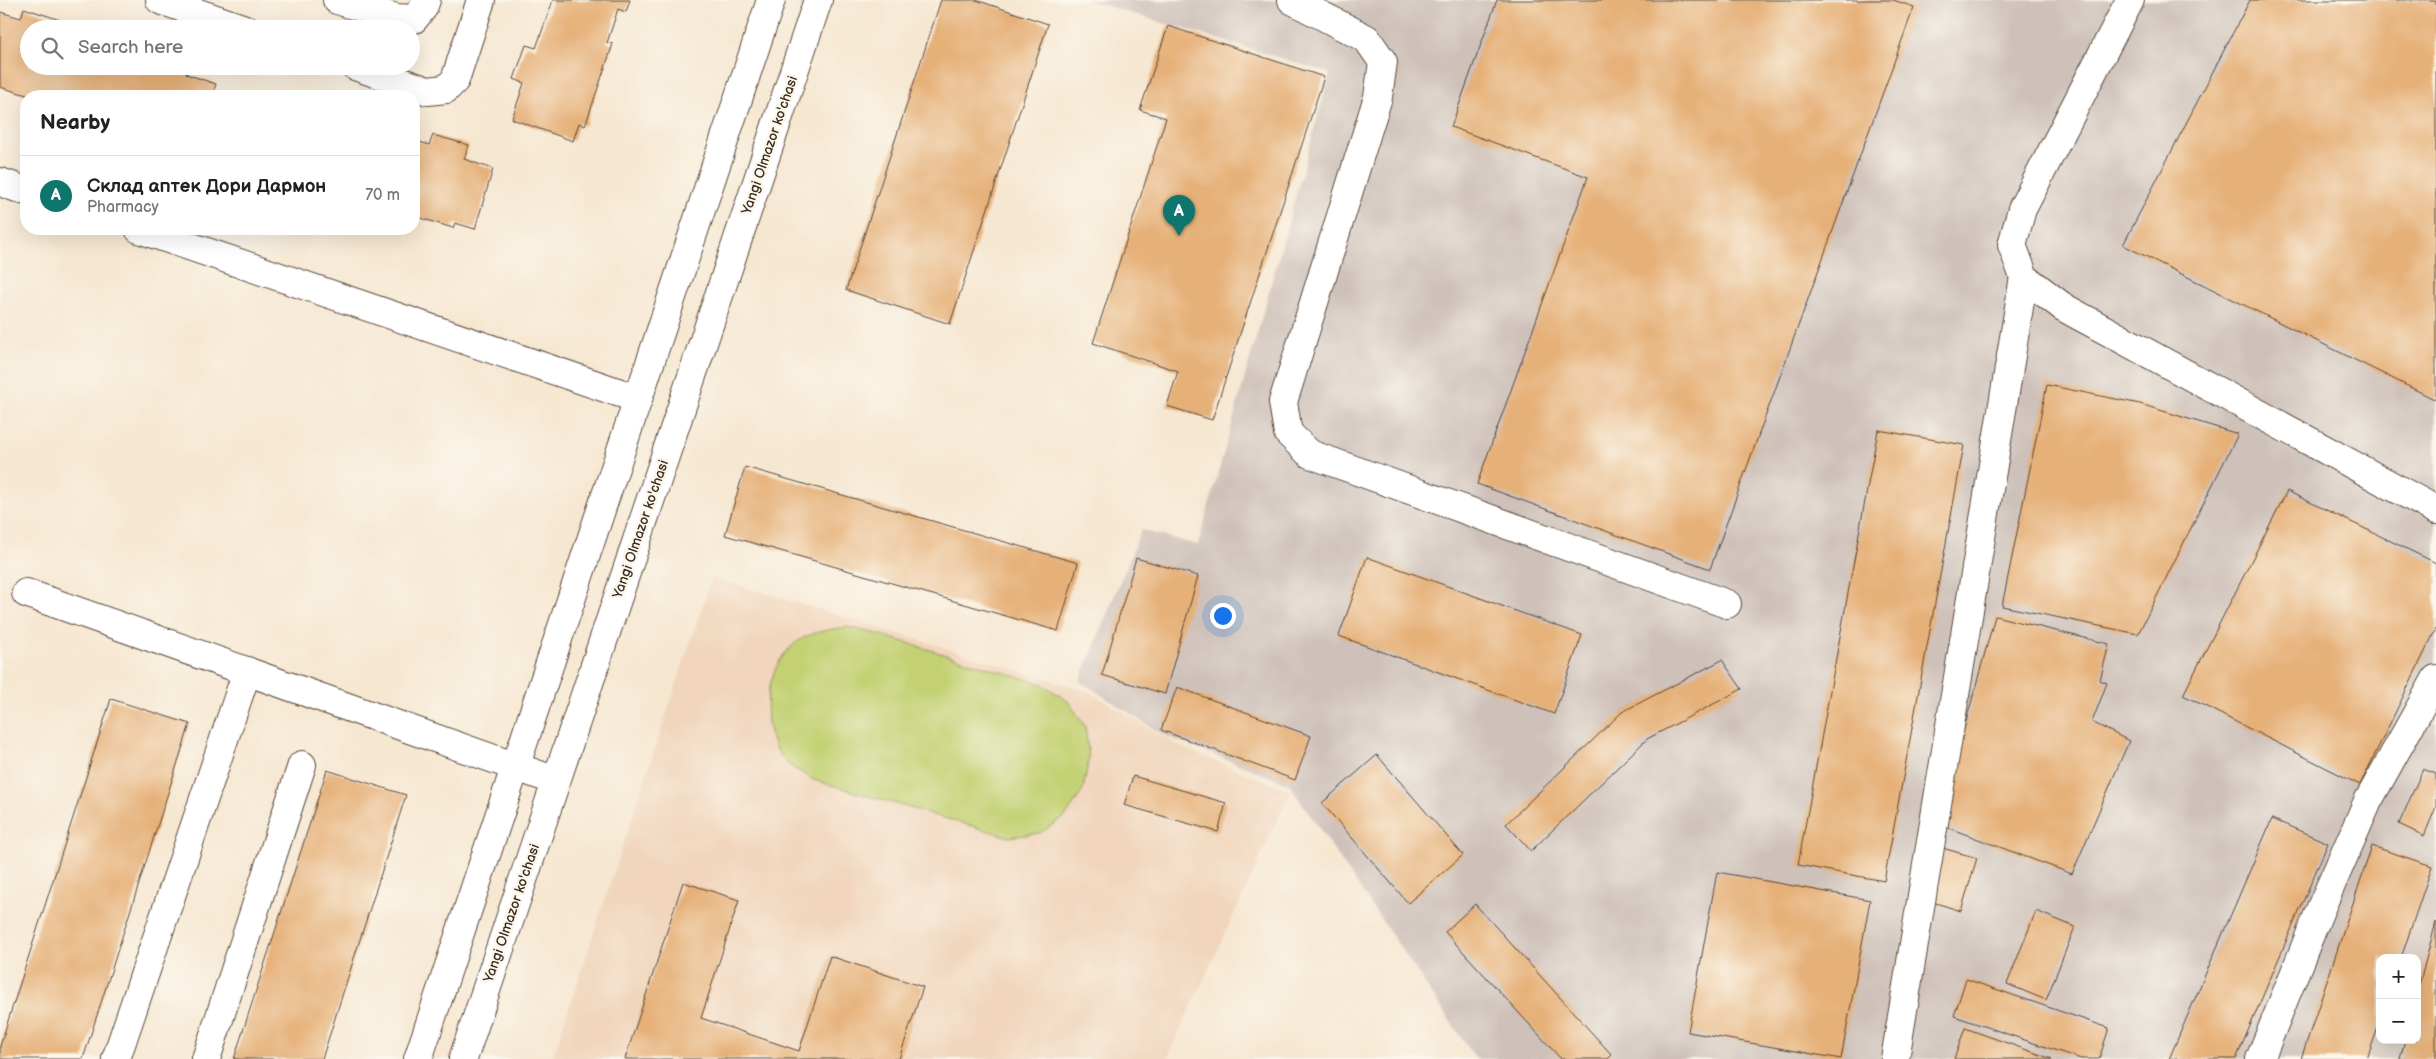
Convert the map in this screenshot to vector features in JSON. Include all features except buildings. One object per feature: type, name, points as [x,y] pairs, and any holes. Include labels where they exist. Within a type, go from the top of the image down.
[{"type":"main road","points":[[160,0],[219,20]]},
{"type":"main road","points":[[337,0],[396,18],[414,19],[423,8],[426,0]]},
{"type":"main road","points":[[382,75],[428,91],[446,89],[456,80],[482,0]]},
{"type":"main road","points":[[418,1059],[771,0]]},
{"type":"main road","name":"Yangi Olmazor ko'chasi","points":[[463,1059],[818,0]]},
{"type":"main road","points":[[1292,0],[1367,39],[1383,62],[1378,97],[1283,402],[1288,433],[1310,454],[1727,604]]},
{"type":"main road","points":[[1895,1059],[2024,277],[2012,245],[2022,209],[2130,0]]},
{"type":"main road","points":[[0,182],[20,188]]},
{"type":"main road","points":[[157,235],[638,398]]},
{"type":"main road","points":[[2024,277],[2063,307],[2436,510]]},
{"type":"main road","points":[[26,593],[556,781]]},
{"type":"main road","points":[[116,1059],[247,671]]},
{"type":"main road","points":[[2260,1059],[2320,910],[2368,801],[2436,679]]},
{"type":"main road","points":[[206,1059],[302,765]]},
{"type":"shaded area","points":[[1087,0],[2436,0],[2436,1059],[1476,1059],[1289,784],[1163,735],[1080,681],[1141,530],[1198,545],[1330,73]]},
{"type":"shaded area","points":[[712,577],[1090,692],[1182,748],[1291,791],[1167,1059],[552,1059]]},
{"type":"green space","points":[[847,627],[878,634],[1042,684],[1068,701],[1085,726],[1089,758],[1083,790],[1066,816],[1040,833],[1009,837],[814,780],[788,764],[778,752],[768,722],[769,689],[774,673],[781,659],[790,648],[803,638],[831,629]]},
{"type":"place","name":"Склад аптек Дори Дармон","points":[[1179,236]]}]
